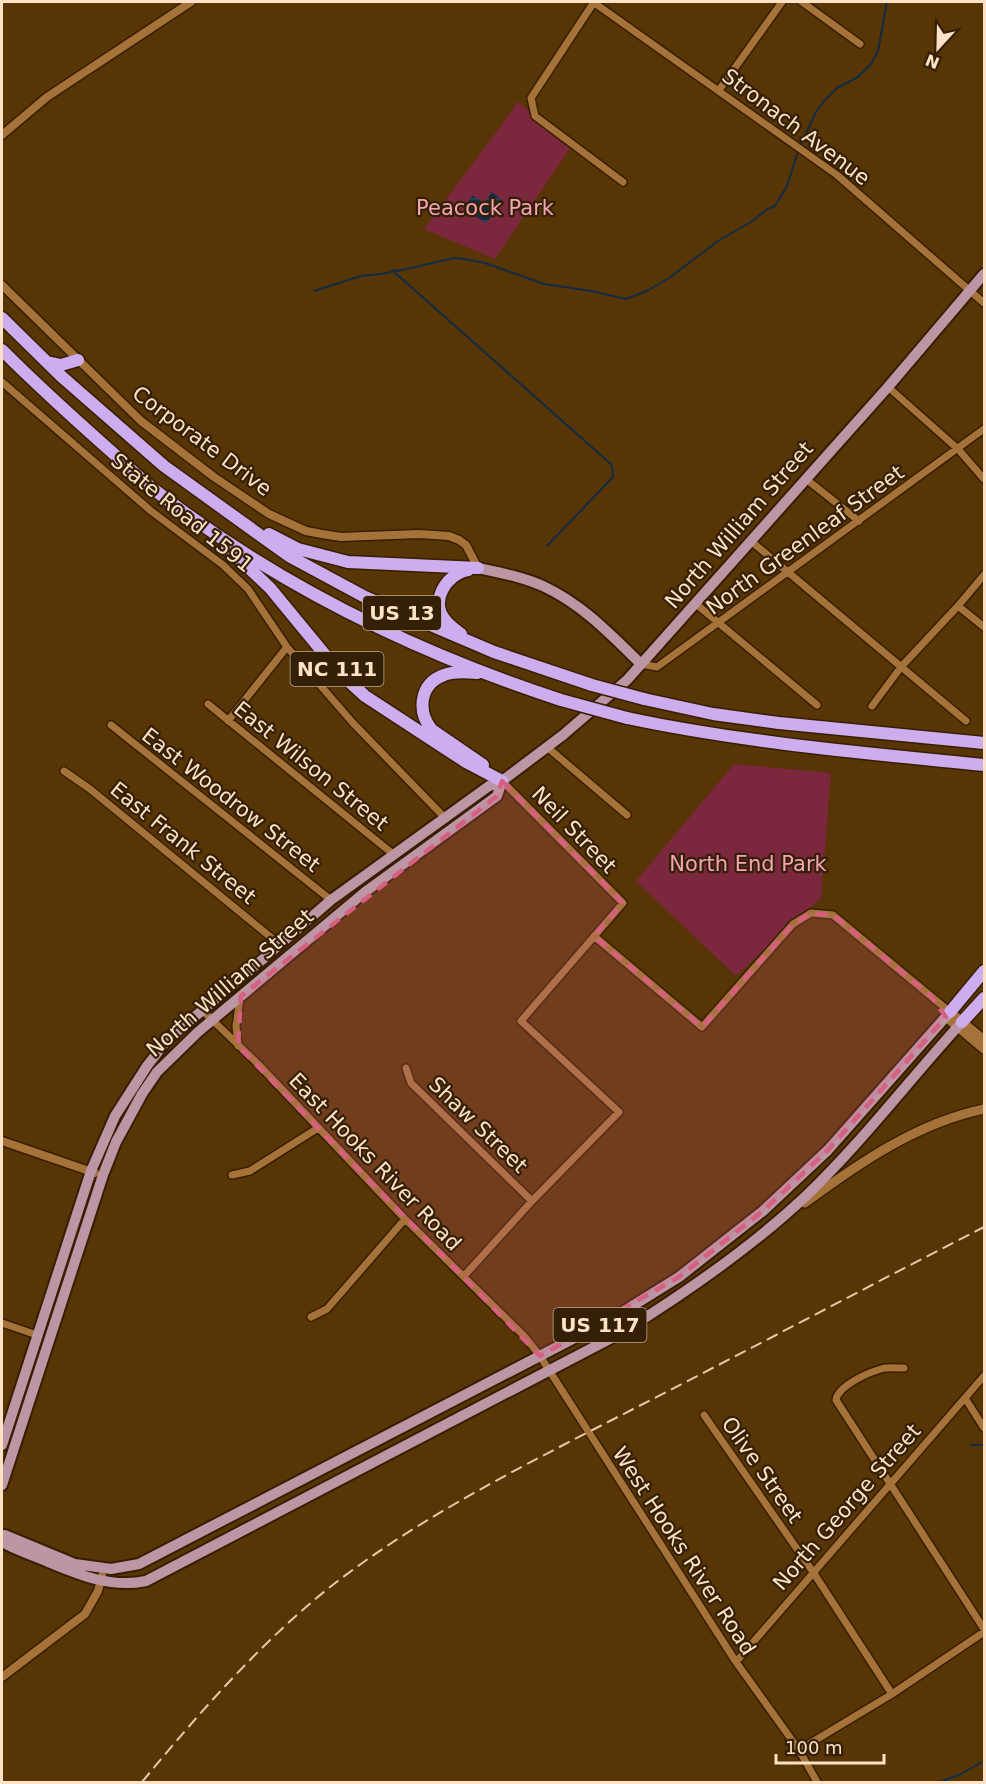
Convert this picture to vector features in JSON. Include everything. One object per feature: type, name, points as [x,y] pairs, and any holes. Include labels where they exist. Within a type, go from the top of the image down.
[{"type":"highway","name":"US 13","points":[[2,318],[46,362],[164,466],[289,556],[365,597],[494,652],[592,685],[644,699],[713,714],[779,723],[984,744]]},
{"type":"highway","name":"US 13","points":[[2,350],[41,389],[151,487],[200,523],[273,570],[339,608],[402,639],[507,682],[627,718],[694,732],[756,741],[984,765]]},
{"type":"highway","points":[[46,362],[61,365],[78,360]]},
{"type":"highway","points":[[77,390],[72,372],[78,360]]},
{"type":"highway","points":[[225,511],[298,549],[348,562],[478,568]]},
{"type":"highway","name":"NC 111","points":[[200,523],[270,588],[340,673],[365,696],[466,762],[502,781]]},
{"type":"highway","points":[[478,568],[452,576],[445,584],[439,603],[444,620],[494,652]]},
{"type":"highway","points":[[502,781],[470,754],[432,730],[422,714],[422,704],[429,684],[444,675],[457,672],[476,673],[507,682]]},
{"type":"highway","name":"US 117","points":[[948,1014],[984,971]]},
{"type":"highway","name":"US 117","points":[[960,1024],[984,998]]},
{"type":"main road","name":"North William Street","points":[[2,1445],[91,1171],[114,1116],[147,1065],[168,1039],[331,900],[489,786],[502,781],[547,747],[627,680],[752,542],[984,274]]},
{"type":"main road","points":[[478,568],[514,576],[561,595],[600,624],[641,664]]},
{"type":"main road","name":"North William Street","points":[[2,1485],[103,1176],[116,1142],[142,1094],[157,1072],[212,1020],[365,892],[497,796],[502,781]]},
{"type":"main road","points":[[948,1014],[984,1040]]},
{"type":"main road","name":"US 117","points":[[102,1569],[139,1564],[613,1318],[679,1277],[763,1211],[828,1150],[948,1014]]},
{"type":"main road","points":[[960,1024],[984,1049]]},
{"type":"main road","name":"US 117","points":[[101,1581],[132,1584],[146,1581],[621,1333],[688,1291],[744,1250],[834,1168],[960,1024]]},
{"type":"main road","points":[[771,1227],[841,1176],[903,1139],[957,1116],[984,1109]]},
{"type":"main road","points":[[679,1277],[688,1291]]},
{"type":"main road","points":[[18,1435],[16,1426],[41,1342],[37,1335]]},
{"type":"main road","points":[[2,1536],[5,1535],[75,1564],[102,1569]]},
{"type":"main road","points":[[2,1542],[81,1576],[101,1581]]},
{"type":"street","points":[[2,135],[47,97],[191,2]]},
{"type":"street","points":[[593,2],[531,98],[535,116],[623,183]]},
{"type":"street","name":"Stronach Avenue","points":[[593,2],[837,175],[984,303]]},
{"type":"street","points":[[719,90],[782,2]]},
{"type":"street","points":[[802,2],[860,44]]},
{"type":"street","name":"Corporate Drive","points":[[2,285],[141,421],[214,477],[269,514],[306,531],[331,536],[420,534],[449,536],[466,545],[478,568]]},
{"type":"street","name":"State Road 1591","points":[[2,382],[151,511],[223,565],[248,589],[287,647],[353,723],[446,819]]},
{"type":"street","points":[[888,387],[958,449],[984,479]]},
{"type":"street","name":"North Greenleaf Street","points":[[641,664],[657,668],[984,429]]},
{"type":"street","points":[[806,479],[859,521]]},
{"type":"street","points":[[752,542],[966,721]]},
{"type":"street","points":[[872,706],[901,667],[984,575]]},
{"type":"street","points":[[696,604],[817,705]]},
{"type":"street","points":[[958,606],[984,627]]},
{"type":"street","points":[[228,721],[287,647]]},
{"type":"street","name":"East Wilson Street","points":[[208,704],[393,854]]},
{"type":"street","name":"East Woodrow Street","points":[[111,725],[331,900]]},
{"type":"street","points":[[547,747],[627,815]]},
{"type":"street","name":"East Frank Street","points":[[64,771],[90,789],[279,944]]},
{"type":"street","name":"Neil Street","points":[[502,781],[622,903],[594,936]]},
{"type":"street","points":[[464,1276],[532,1201],[619,1112],[521,1021],[594,936],[702,1027],[793,924],[811,913],[832,915],[930,995],[948,1014]]},
{"type":"street","points":[[238,1046],[236,1026],[241,996]]},
{"type":"street","name":"East Hooks River Road","points":[[202,1010],[405,1219],[525,1337]]},
{"type":"street","name":"Shaw Street","points":[[406,1068],[411,1083],[532,1201]]},
{"type":"street","points":[[232,1175],[250,1171],[318,1128]]},
{"type":"street","points":[[2,1141],[103,1176]]},
{"type":"street","points":[[311,1317],[327,1309],[405,1219]]},
{"type":"street","points":[[2,1323],[37,1335]]},
{"type":"street","name":"West Hooks River Road","points":[[525,1337],[540,1356],[736,1662],[799,1750],[817,1782]]},
{"type":"street","points":[[799,1750],[892,1694],[984,1630],[836,1400],[843,1386],[882,1369],[904,1368]]},
{"type":"street","name":"North George Street","points":[[736,1662],[984,1376]]},
{"type":"street","points":[[965,1398],[984,1428]]},
{"type":"street","name":"Olive Street","points":[[704,1415],[813,1572],[892,1694]]},
{"type":"street","points":[[2,1677],[17,1663],[85,1614],[98,1591],[102,1569]]},
{"type":"highlighted area","points":[[502,781],[623,903],[594,936],[702,1027],[793,924],[811,913],[833,915],[930,995],[946,1017],[828,1150],[763,1211],[679,1277],[540,1356],[238,1046],[241,996],[497,796]]},
{"type":"green space","name":"Peacock Park","points":[[516,101],[573,144],[495,259],[424,229],[514,108]]},
{"type":"green space","name":"North End Park","points":[[734,764],[831,773],[821,898],[736,976],[636,881]]},
{"type":"water","points":[[492,192],[503,201],[486,223],[464,209],[472,195],[484,203]]},
{"type":"waterway","points":[[314,291],[361,276],[388,273],[454,258],[485,263],[544,284],[626,299],[647,291],[669,278],[718,241],[775,206],[787,186],[799,148],[816,112],[837,88],[858,77],[871,64],[878,51],[887,2]]},
{"type":"waterway","points":[[393,271],[612,465],[613,477],[547,546]]},
{"type":"waterway","points":[[971,1445],[984,1445]]},
{"type":"waterway","points":[[940,1782],[961,1774],[984,1761]]},
{"type":"railway","points":[[142,1782],[208,1705],[279,1632],[330,1587],[403,1535],[480,1489],[984,1227]]}]
